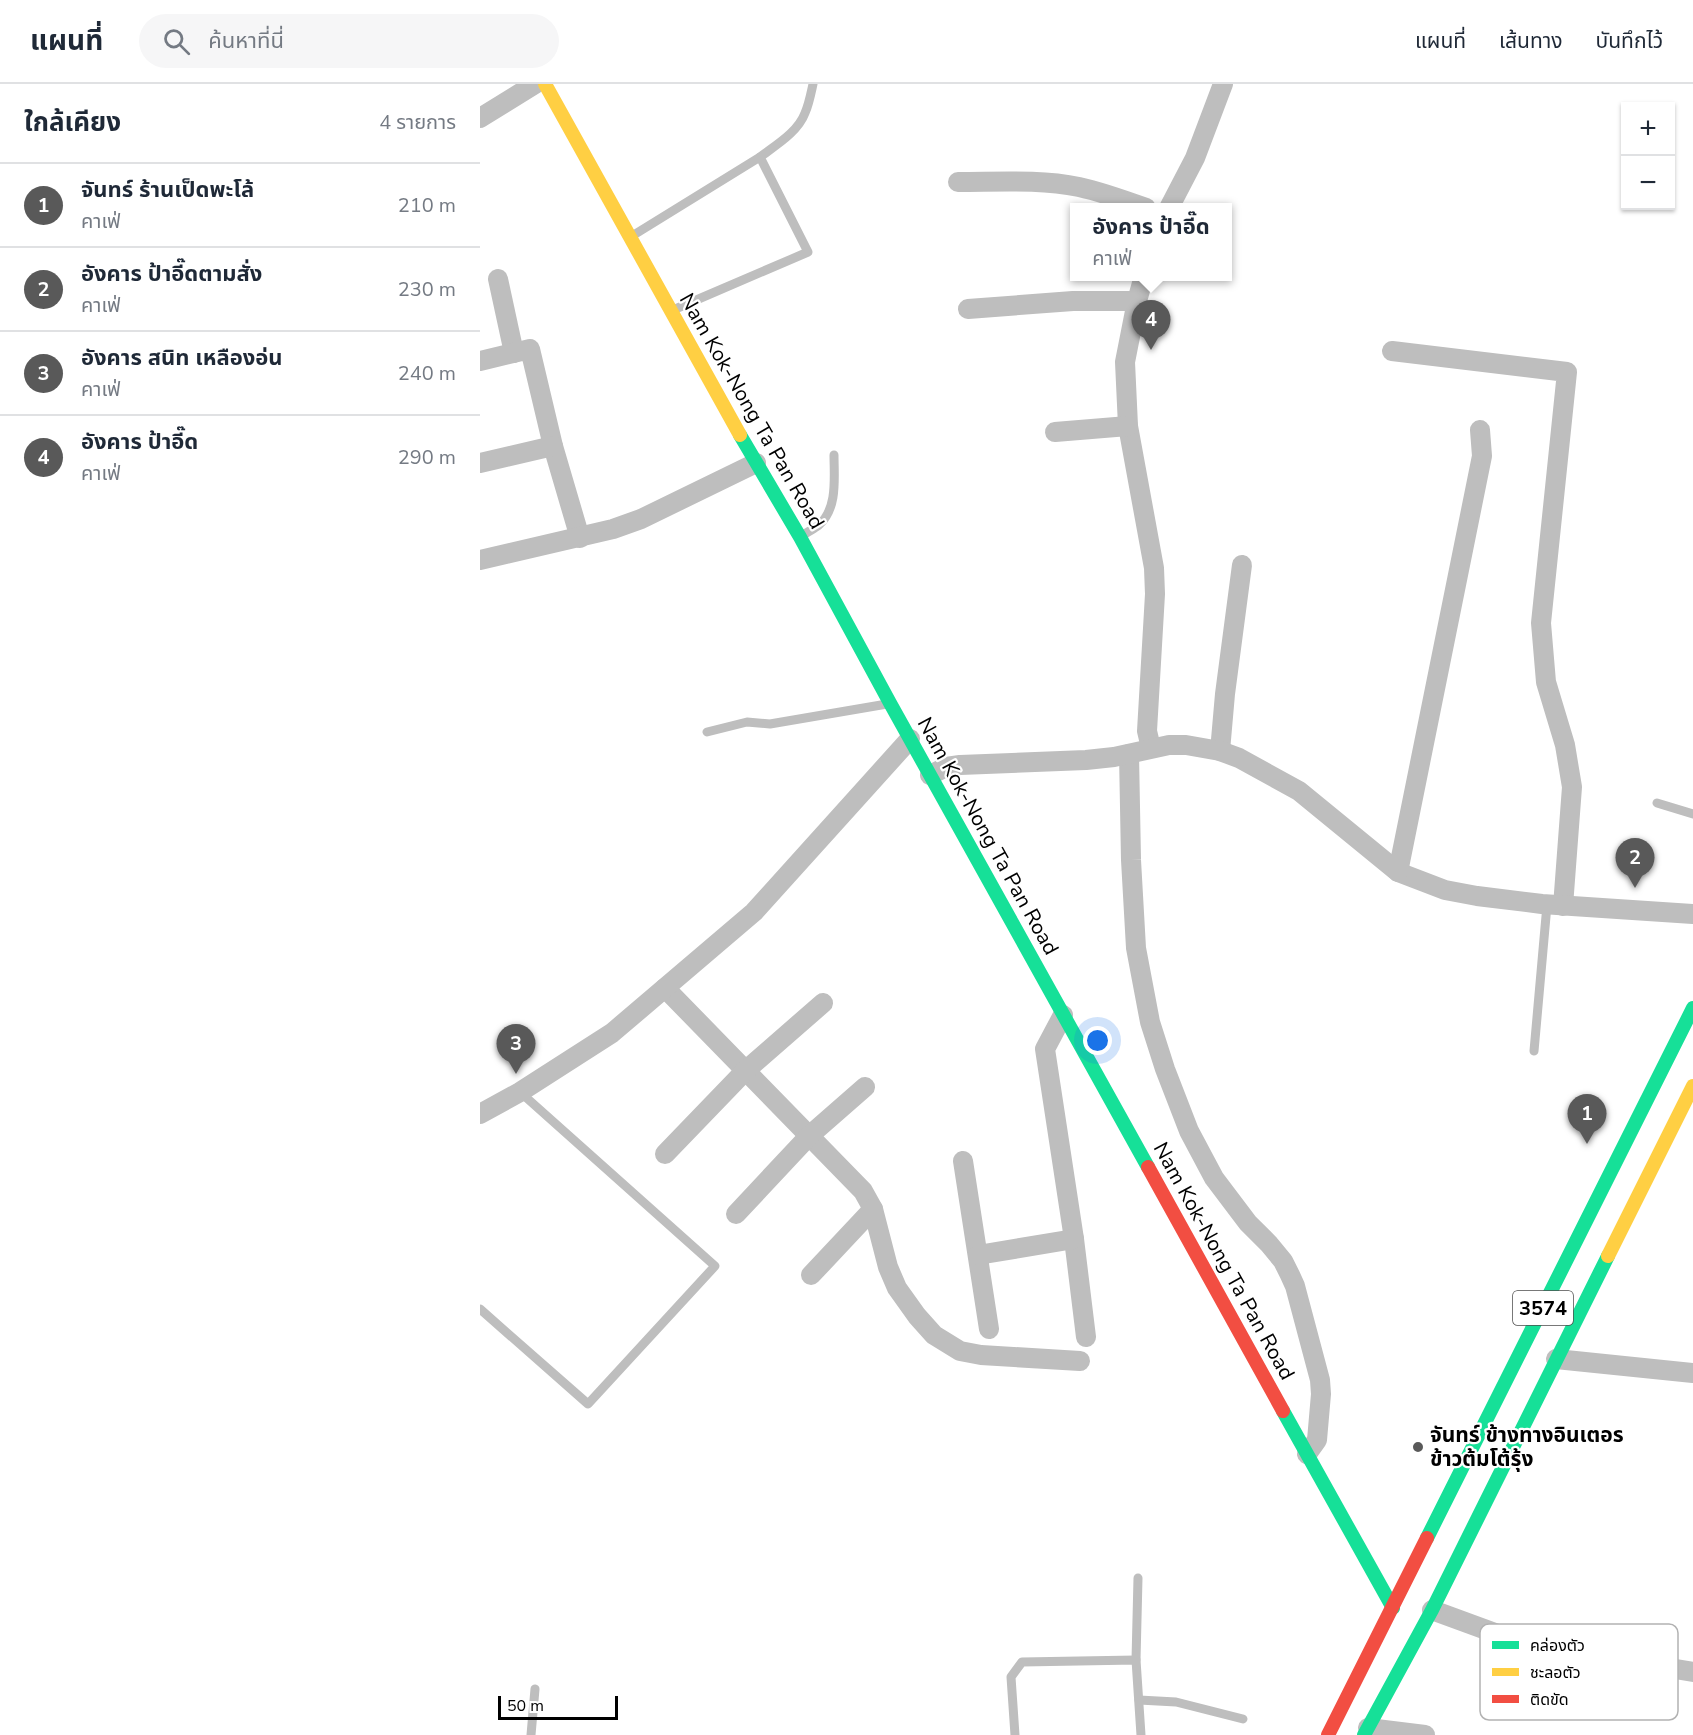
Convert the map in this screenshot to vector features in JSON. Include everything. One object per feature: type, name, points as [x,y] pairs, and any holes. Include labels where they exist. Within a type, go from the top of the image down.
[{"type":"street","points":[[480,118],[535,84]]},
{"type":"street","name":"Nam Kok-Nong Ta Pan Road","points":[[545,84],[756,463],[800,537],[890,704],[1307,1454],[1413,1615]]},
{"type":"street","points":[[1170,203],[1195,158],[1223,84]]},
{"type":"street","points":[[958,182],[1045,182],[1102,192],[1134,203]]},
{"type":"street","points":[[498,279],[514,353]]},
{"type":"street","points":[[1143,281],[1125,362],[1128,426],[1154,568],[1155,594],[1147,731],[1151,748]]},
{"type":"street","points":[[968,309],[1073,301],[1137,301]]},
{"type":"street","points":[[480,361],[530,349],[553,446],[580,538]]},
{"type":"street","points":[[1392,351],[1567,372],[1541,623],[1546,682],[1565,746],[1572,787],[1555,906]]},
{"type":"street","points":[[1055,432],[1128,426]]},
{"type":"street","points":[[1398,872],[1476,490],[1482,456],[1480,430]]},
{"type":"street","points":[[480,463],[553,446]]},
{"type":"street","points":[[480,560],[580,538],[641,519],[756,463]]},
{"type":"street","points":[[1220,751],[1242,565]]},
{"type":"street","points":[[480,1114],[520,1092],[612,1033],[754,912],[910,739]]},
{"type":"street","points":[[930,775],[946,767],[960,765],[1086,760],[1169,745],[1185,745],[1220,751],[1239,758],[1299,791],[1398,872],[1445,890],[1555,906],[1693,914]]},
{"type":"street","points":[[1129,754],[1131,860],[1136,948],[1150,1022],[1189,1131],[1214,1178],[1248,1223],[1283,1261],[1295,1286],[1320,1380],[1317,1440],[1307,1454]]},
{"type":"street","points":[[665,988],[863,1191],[873,1209],[888,1267],[897,1288],[934,1335],[960,1351],[981,1356],[1080,1361]]},
{"type":"street","points":[[665,1154],[745,1071],[823,1003]]},
{"type":"street","name":"3574","points":[[1366,1732],[1413,1615],[1693,1008]]},
{"type":"street","points":[[1063,1015],[1046,1049],[1086,1337]]},
{"type":"street","name":"3574","points":[[1328,1735],[1413,1615],[1556,1359],[1693,1086]]},
{"type":"street","points":[[735,1214],[809,1136],[865,1087]]},
{"type":"street","points":[[963,1161],[989,1329]]},
{"type":"street","points":[[810,1275],[873,1209]]},
{"type":"street","points":[[978,1255],[1074,1239]]},
{"type":"street","points":[[1556,1359],[1693,1373]]},
{"type":"street","points":[[1413,1615],[1480,1633]]},
{"type":"street","points":[[1678,1670],[1693,1672]]},
{"type":"street","points":[[1366,1732],[1425,1735]]},
{"type":"lane","points":[[630,237],[760,157],[797,127],[805,114],[813,84]]},
{"type":"lane","points":[[671,311],[808,252],[760,157]]},
{"type":"lane","points":[[800,537],[820,524],[830,507],[833,499],[834,455]]},
{"type":"lane","points":[[707,732],[747,722],[770,724],[890,704]]},
{"type":"lane","points":[[1657,803],[1693,814]]},
{"type":"lane","points":[[1534,1051],[1555,906]]},
{"type":"lane","points":[[480,1309],[588,1404],[715,1266],[520,1092]]},
{"type":"lane","points":[[1138,1578],[1136,1660],[1141,1735]]},
{"type":"lane","points":[[1015,1735],[1011,1677],[1022,1662],[1136,1660]]},
{"type":"lane","points":[[531,1735],[535,1689]]},
{"type":"lane","points":[[1139,1700],[1176,1702],[1243,1719]]},
{"type":"traffic: fast","points":[[740,435],[800,537],[1148,1167]]},
{"type":"traffic: fast","points":[[1427,1538],[1693,1008]]},
{"type":"traffic: fast","points":[[1364,1735],[1432,1610],[1608,1256]]},
{"type":"traffic: fast","points":[[1283,1411],[1393,1608]]},
{"type":"traffic: slow","points":[[545,84],[740,435]]},
{"type":"traffic: slow","points":[[1608,1256],[1693,1086]]},
{"type":"traffic: jam","points":[[1148,1167],[1283,1411]]},
{"type":"traffic: jam","points":[[1328,1735],[1427,1538]]},
{"type":"place","name":"อังคาร ป้าอี๊ด","points":[[1151,350]]},
{"type":"place","name":"อังคาร ป้าอี๊ดตามสั่ง","points":[[1635,888]]},
{"type":"place","name":"อังคาร สนิท เหลืองอ่น","points":[[516,1074]]},
{"type":"place","name":"จันทร์ ร้านเป็ดพะโล้","points":[[1587,1144]]},
{"type":"place","name":"จันทร์ ข้างทางอินเตอร ข้าวต้มโต้รุ้ง","points":[[1418,1447]]}]
